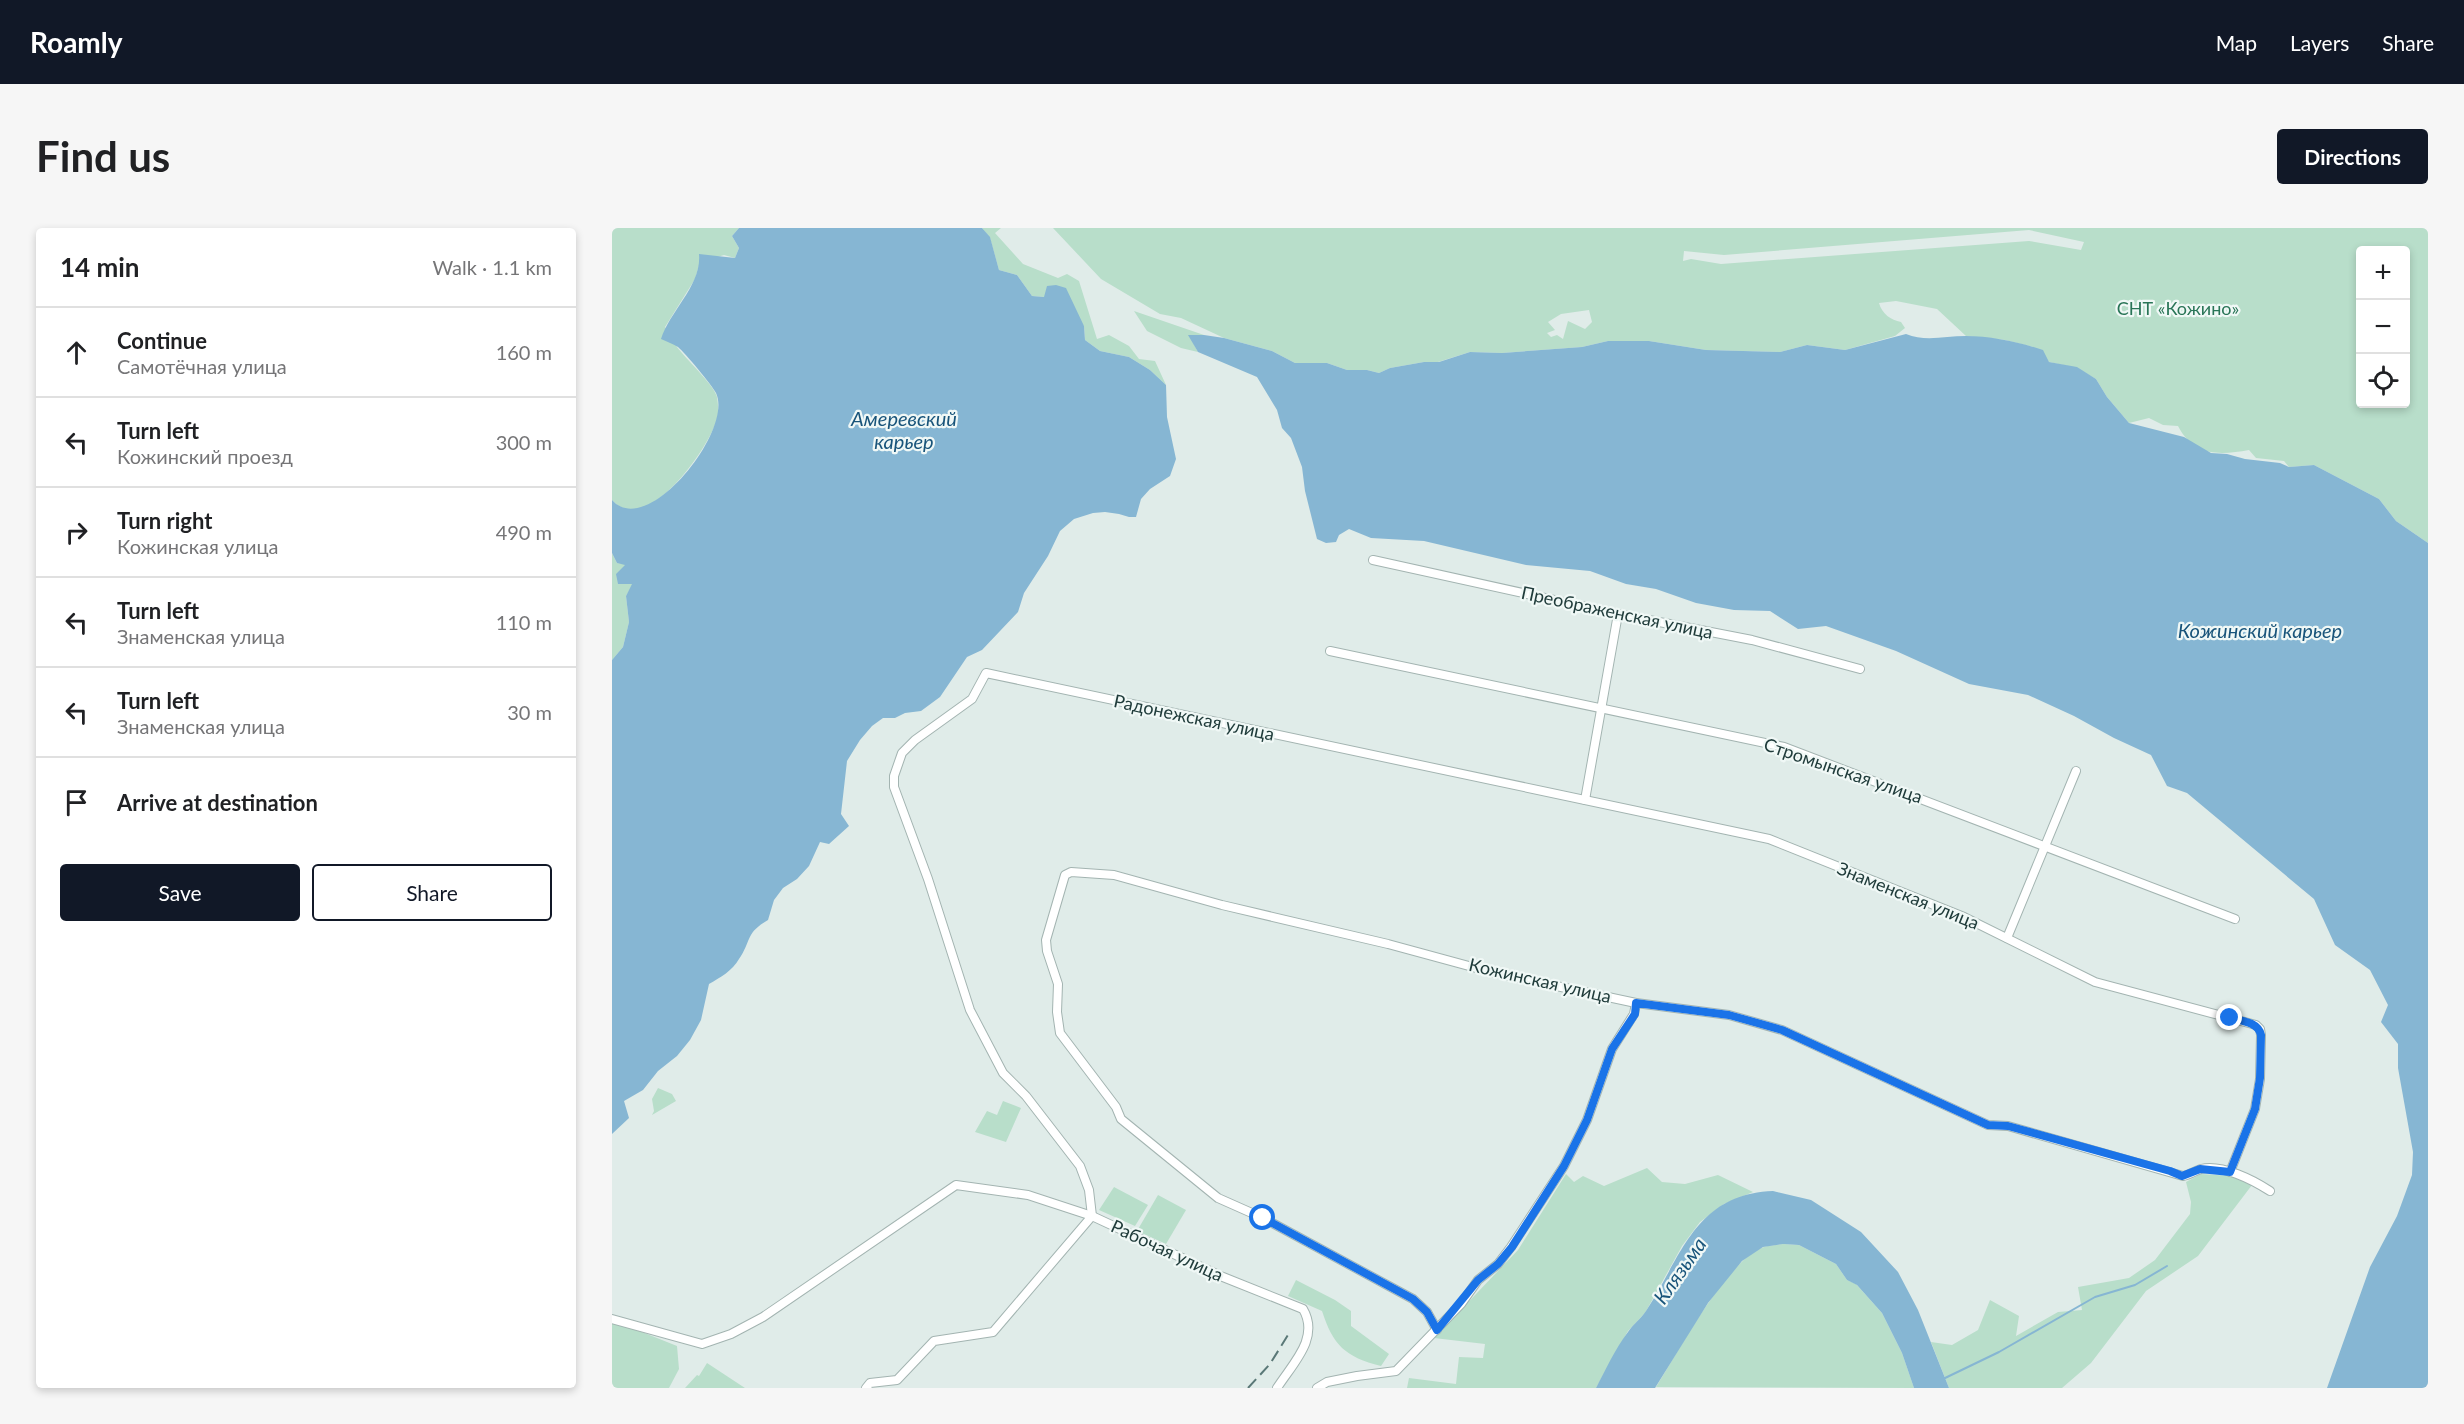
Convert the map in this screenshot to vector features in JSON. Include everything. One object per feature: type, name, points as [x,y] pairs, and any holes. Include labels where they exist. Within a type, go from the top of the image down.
[{"type":"street","name":"Преображенская улица","points":[[1373,560],[1618,614],[1752,640],[1860,669]]},
{"type":"street","points":[[1585,800],[1618,614]]},
{"type":"street","name":"Стромынская улица","points":[[1330,651],[1784,747],[2235,919]]},
{"type":"street","name":"Радонежская улица","points":[[1092,1216],[1089,1190],[1080,1166],[1026,1096],[1003,1073],[970,1010],[928,879],[894,787],[894,776],[902,753],[915,740],[972,699],[986,674],[1401,760]]},
{"type":"street","name":"Знаменская улица","points":[[1401,760],[1769,839],[1964,917],[2095,982],[2239,1020],[2260,1029],[2260,1078],[2255,1109],[2230,1172]]},
{"type":"street","points":[[2007,938],[2076,771]]},
{"type":"street","name":"Кожинская улица","points":[[1437,1330],[1427,1312],[1413,1299],[1263,1218],[1218,1198],[1120,1119],[1116,1107],[1060,1033],[1057,1012],[1058,984],[1047,951],[1046,940],[1062,879],[1071,872],[1113,875],[1222,905],[1388,944],[1491,972],[1636,1003],[1729,1015],[1782,1030],[1988,1125],[2008,1126],[2182,1176],[2200,1169],[2230,1172],[2248,1178],[2270,1191]]},
{"type":"street","points":[[1317,1388],[1327,1383],[1357,1376],[1396,1371],[1437,1330],[1478,1280],[1498,1264],[1512,1247],[1564,1166],[1587,1120],[1612,1049],[1635,1014],[1636,1003]]},
{"type":"street","points":[[612,1319],[702,1344],[731,1334],[763,1317],[956,1185],[1028,1195],[1092,1216]]},
{"type":"street","name":"Рабочая улица","points":[[866,1388],[870,1383],[897,1380],[934,1341],[993,1332],[1092,1216],[1223,1277],[1303,1310],[1309,1321],[1308,1340],[1277,1388]]},
{"type":"green space","points":[[612,228],[739,228],[732,236],[739,248],[735,258],[724,255],[700,262],[695,279],[665,327],[677,347],[715,392],[718,405],[717,419],[712,432],[689,468],[658,499],[642,508],[626,509],[612,500]]},
{"type":"green space","points":[[982,228],[1001,228],[995,233],[1023,264],[1058,278],[1067,274],[1079,281],[1097,339],[1109,335],[1129,346],[1139,359],[1155,361],[1166,385],[1150,370],[1129,357],[1100,351],[1085,340],[1084,326],[1044,297],[1032,296],[1017,275],[999,270],[990,238]]},
{"type":"green space","name":"СНТ «Кожино»","points":[[1053,228],[2428,228],[2428,543],[2396,521],[2379,499],[2314,465],[2289,467],[2284,461],[2256,458],[2249,450],[2228,453],[2209,452],[2192,444],[2178,426],[2163,425],[2149,418],[2129,423],[2107,397],[2096,379],[2077,368],[2049,362],[2033,347],[2005,340],[1966,336],[1937,309],[1896,301],[1879,303],[1890,318],[1901,322],[1905,328],[1895,336],[1845,350],[1807,345],[1780,352],[1706,350],[1649,341],[1608,341],[1582,347],[1502,353],[1470,352],[1438,362],[1390,368],[1379,373],[1367,370],[1347,370],[1327,363],[1295,363],[1272,351],[1224,338],[1181,318],[1160,314],[1101,279]],"holes":[[[2029,230],[2084,242],[2081,250],[2029,241],[1721,264],[1691,259],[1683,261],[1684,251],[1724,255]],[[1589,310],[1592,322],[1585,329],[1568,321],[1563,339],[1557,335],[1551,337],[1547,333],[1555,330],[1548,322],[1561,314]]]},
{"type":"green space","points":[[1134,311],[1204,335],[1189,335],[1198,352],[1181,348],[1147,331]]},
{"type":"green space","points":[[612,553],[617,563],[625,564],[633,584],[626,596],[629,622],[623,647],[612,660]]},
{"type":"green space","points":[[658,1088],[672,1094],[676,1101],[652,1115],[654,1111],[652,1099]]},
{"type":"green space","points":[[1003,1101],[1021,1108],[1006,1142],[975,1132],[987,1111],[997,1115]]},
{"type":"green space","points":[[1647,1168],[1662,1182],[1685,1184],[1718,1175],[1753,1192],[1724,1204],[1700,1222],[1682,1246],[1645,1313],[1628,1331],[1596,1388],[1407,1388],[1409,1378],[1456,1384],[1459,1357],[1483,1358],[1485,1344],[1434,1338],[1518,1250],[1566,1174],[1574,1182],[1583,1176],[1604,1186]]},
{"type":"green space","points":[[2201,1174],[2232,1176],[2252,1185],[2198,1256],[2146,1291],[2091,1363],[2062,1388],[1949,1388],[1931,1342],[1952,1345],[1978,1330],[1990,1300],[2019,1316],[2016,1336],[2058,1312],[2082,1310],[2078,1287],[2129,1278],[2155,1260],[2190,1214],[2191,1202],[2186,1182]]},
{"type":"green space","points":[[1114,1187],[1148,1205],[1135,1226],[1099,1210]]},
{"type":"green space","points":[[1158,1195],[1186,1210],[1166,1244],[1137,1231]]},
{"type":"green space","points":[[1783,1244],[1799,1245],[1836,1264],[1847,1280],[1856,1284],[1882,1313],[1902,1353],[1914,1388],[1656,1387],[1704,1309],[1735,1269],[1750,1255],[1764,1247]]},
{"type":"green space","points":[[1296,1280],[1351,1311],[1351,1326],[1389,1354],[1381,1366],[1349,1354],[1336,1341],[1322,1311],[1288,1296]]},
{"type":"green space","points":[[612,1320],[677,1346],[679,1369],[669,1388],[612,1388]]},
{"type":"green space","points":[[707,1363],[745,1388],[685,1388],[697,1375],[699,1376]]},
{"type":"water","name":"Амеревский карьер","points":[[739,228],[982,228],[990,237],[999,270],[1017,275],[1032,296],[1044,297],[1047,286],[1056,285],[1066,288],[1084,326],[1085,340],[1100,351],[1129,357],[1150,370],[1166,385],[1167,417],[1176,459],[1170,476],[1150,489],[1141,499],[1136,517],[1105,512],[1093,513],[1074,519],[1060,531],[1048,556],[1024,593],[1018,612],[982,650],[967,657],[940,697],[921,711],[905,713],[895,718],[883,718],[872,726],[860,740],[847,761],[841,814],[849,826],[829,844],[820,842],[809,866],[797,879],[783,888],[774,900],[768,920],[752,933],[733,967],[709,984],[701,1020],[690,1040],[677,1056],[658,1071],[643,1090],[624,1101],[629,1118],[612,1134],[612,660],[623,647],[629,622],[626,596],[632,584],[618,584],[616,574],[625,565],[617,563],[612,553],[612,500],[627,508],[646,505],[665,493],[684,475],[700,454],[712,431],[718,410],[716,393],[681,350],[661,339],[696,276],[699,254],[735,258],[739,248],[732,236]]},
{"type":"water","name":"Кожинский карьер","points":[[1906,334],[1928,338],[1985,337],[2043,350],[2049,362],[2077,367],[2096,379],[2107,397],[2129,423],[2184,437],[2211,453],[2280,463],[2289,467],[2314,465],[2379,499],[2396,521],[2428,543],[2428,1388],[2327,1388],[2370,1267],[2397,1216],[2412,1175],[2413,1152],[2398,1068],[2398,1044],[2381,1022],[2388,1005],[2370,970],[2335,945],[2314,899],[2187,793],[2167,786],[2151,755],[2028,695],[1969,684],[1896,651],[1826,626],[1798,629],[1770,611],[1734,610],[1696,603],[1656,589],[1626,584],[1590,571],[1526,565],[1424,541],[1371,538],[1349,529],[1339,535],[1336,542],[1326,543],[1317,539],[1305,491],[1302,467],[1291,438],[1282,428],[1277,410],[1257,377],[1198,352],[1188,335],[1224,338],[1272,351],[1295,363],[1327,363],[1347,370],[1367,370],[1379,373],[1390,368],[1424,362],[1439,362],[1470,352],[1502,353],[1582,347],[1608,341],[1649,341],[1706,350],[1780,352],[1807,345],[1845,350]]},
{"type":"water","name":"Клязьма","points":[[1773,1191],[1811,1200],[1861,1232],[1898,1272],[1918,1310],[1949,1388],[1914,1388],[1902,1353],[1882,1313],[1857,1285],[1847,1280],[1836,1264],[1799,1245],[1783,1244],[1763,1247],[1742,1261],[1708,1303],[1655,1388],[1596,1388],[1619,1345],[1642,1317],[1681,1250],[1708,1216],[1725,1203],[1747,1195]]},
{"type":"waterway","points":[[1943,1379],[1999,1352],[2095,1297],[2135,1285],[2167,1266]]},
{"type":"railway","points":[[1248,1388],[1270,1364],[1288,1335]]},
{"type":"route","points":[[1263,1218],[1413,1299],[1427,1312],[1437,1330],[1461,1304],[1478,1280],[1498,1264],[1512,1247],[1564,1166],[1587,1120],[1612,1049],[1635,1014],[1636,1003],[1729,1015],[1782,1030],[1988,1125],[2008,1126],[2182,1176],[2193,1174],[2200,1169],[2230,1172],[2255,1109],[2260,1078],[2261,1035],[2256,1025],[2230,1018]]}]
